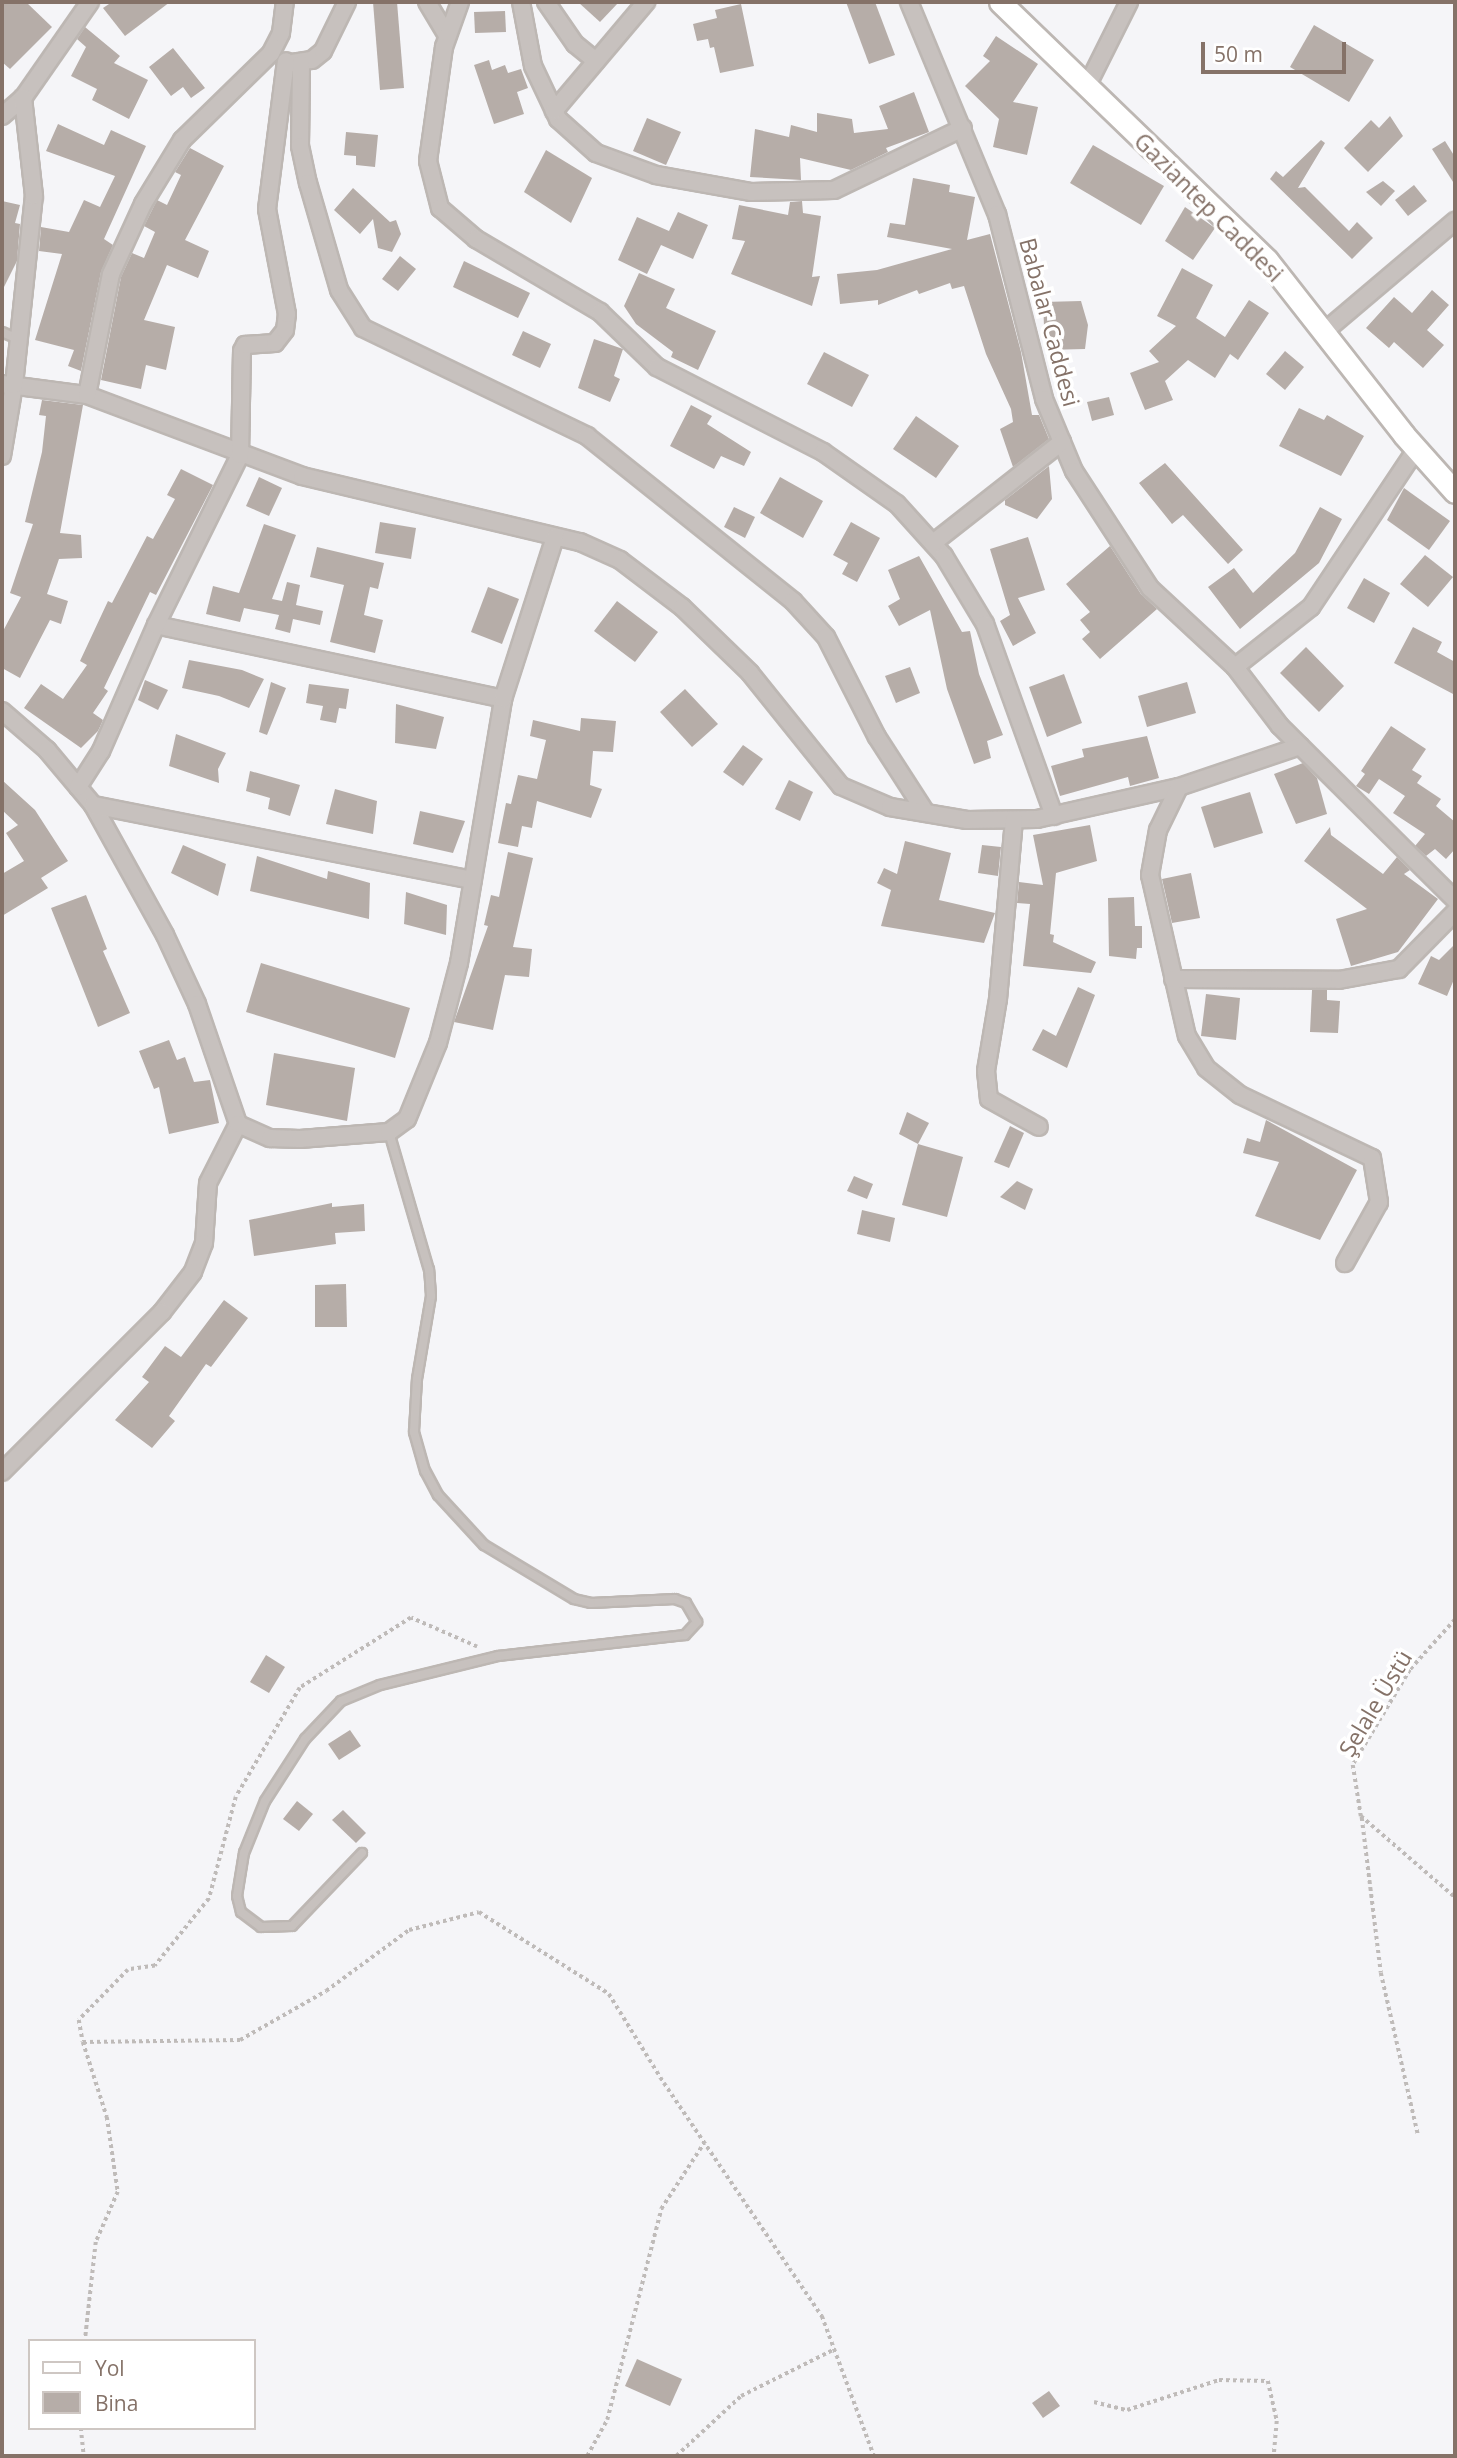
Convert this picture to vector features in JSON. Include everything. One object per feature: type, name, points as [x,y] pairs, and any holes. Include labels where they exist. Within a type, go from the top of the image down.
[{"type":"main road","name":"Gaziantep Caddesi","points":[[1000,2],[1267,260],[1455,492]]},
{"type":"street","points":[[2,117],[23,98],[90,2]]},
{"type":"street","points":[[285,2],[281,33],[308,183],[339,290],[363,328],[587,436],[793,601],[827,637],[877,737],[926,813]]},
{"type":"street","points":[[87,395],[111,274],[143,204],[182,140],[286,59],[323,51],[347,2]]},
{"type":"street","points":[[522,2],[533,66],[554,111],[596,153],[656,175],[751,192],[834,190],[963,128]]},
{"type":"street","points":[[546,2],[575,44],[596,61]]},
{"type":"street","points":[[554,111],[646,2]]},
{"type":"street","name":"Babalar Caddesi","points":[[909,2],[997,214],[1044,399],[1074,471],[1150,588],[1236,667],[1300,746],[1455,900]]},
{"type":"street","points":[[1087,86],[1129,2]]},
{"type":"street","points":[[428,5],[458,4],[447,35],[428,161],[440,208],[475,239],[600,312],[657,367],[823,452],[897,504],[933,543],[985,624],[1054,816]]},
{"type":"street","points":[[428,5],[447,35]]},
{"type":"street","points":[[78,787],[101,751],[156,625],[240,455],[242,352],[245,345],[267,346],[282,338],[287,314],[267,209],[286,59]]},
{"type":"street","points":[[2,456],[8,384],[19,339],[34,196],[23,98]]},
{"type":"street","points":[[1324,332],[1455,221]]},
{"type":"street","points":[[8,384],[87,395],[240,455],[302,476],[555,537],[620,559],[682,607],[750,674],[841,786],[890,807],[967,820],[1014,820],[1054,816],[1179,788],[1300,746]]},
{"type":"street","points":[[933,543],[1062,442]]},
{"type":"street","points":[[1236,667],[1311,607],[1417,448]]},
{"type":"street","points":[[238,1124],[270,1138],[389,1132],[407,1119],[438,1043],[459,963],[503,699],[555,537]]},
{"type":"street","points":[[156,625],[503,699]]},
{"type":"street","points":[[2,712],[47,750],[93,805],[165,934],[197,1004],[238,1124],[208,1183],[204,1243],[193,1272],[162,1312],[2,1472]]},
{"type":"street","points":[[1179,788],[1158,831],[1150,875],[1187,1036],[1206,1068],[1240,1095],[1372,1158],[1379,1202],[1345,1263]]},
{"type":"street","points":[[93,805],[473,880]]},
{"type":"street","points":[[1014,820],[998,999],[986,1071],[989,1099],[1039,1127]]},
{"type":"street","points":[[1173,979],[1339,979],[1399,969],[1455,912]]},
{"type":"lane","points":[[2,332],[19,339]]},
{"type":"lane","points":[[362,1853],[292,1926],[261,1927],[242,1912],[237,1896],[244,1853],[261,1811],[285,1766],[323,1716],[341,1700],[380,1685],[498,1656],[685,1635],[697,1622],[686,1603],[675,1599],[591,1604],[574,1599],[484,1545],[438,1495],[425,1471],[415,1433],[417,1379],[431,1296],[429,1270],[389,1132]]},
{"type":"path","points":[[85,2339],[96,2242],[118,2192],[107,2118],[83,2042],[79,2020],[128,1970],[155,1966],[209,1899],[236,1797],[300,1688],[411,1618],[498,1656]]},
{"type":"path","name":"Şelale Üstü","points":[[1418,2134],[1381,1973],[1353,1765],[1410,1670],[1455,1620]]},
{"type":"path","points":[[1361,1816],[1455,1897]]},
{"type":"path","points":[[83,2042],[240,2040],[326,1991],[409,1930],[479,1912],[610,1994],[704,2143],[822,2316],[874,2456]]},
{"type":"path","points":[[587,2456],[607,2420],[661,2209],[704,2143]]},
{"type":"path","points":[[676,2456],[741,2396],[835,2348]]},
{"type":"path","points":[[1094,2402],[1127,2410],[1219,2380],[1268,2381],[1277,2421],[1275,2456]]},
{"type":"path","points":[[81,2430],[84,2456]]},
{"type":"building","points":[[2,2],[26,2],[52,27],[10,69],[2,62]]},
{"type":"building","points":[[112,2],[170,2],[125,36],[103,8]]},
{"type":"building","points":[[373,2],[397,2],[404,88],[380,90]]},
{"type":"building","points":[[578,2],[619,2],[600,22]]},
{"type":"building","points":[[846,2],[875,2],[895,55],[869,64]]},
{"type":"building","points":[[741,4],[754,66],[720,73],[714,47],[710,48],[708,39],[697,41],[693,24],[717,18],[715,10]]},
{"type":"building","points":[[505,11],[506,32],[475,33],[474,12]]},
{"type":"building","points":[[1314,25],[1374,60],[1349,102],[1290,67]]},
{"type":"building","points":[[85,27],[120,56],[114,63],[148,80],[129,119],[92,100],[97,89],[71,76],[86,47],[77,39]]},
{"type":"building","points":[[996,36],[1038,64],[1013,102],[1038,107],[1027,155],[993,147],[999,119],[965,86],[990,61],[983,56]]},
{"type":"building","points":[[173,48],[205,88],[191,98],[183,87],[171,96],[149,67]]},
{"type":"building","points":[[489,60],[492,70],[505,65],[508,73],[521,69],[528,88],[517,92],[524,114],[494,124],[474,65]]},
{"type":"building","points":[[914,92],[929,132],[886,148],[888,152],[851,170],[800,158],[801,180],[750,177],[755,129],[789,137],[791,125],[817,132],[817,113],[852,119],[854,133],[888,129],[879,106]]},
{"type":"building","points":[[1390,116],[1403,136],[1368,172],[1344,148],[1371,120],[1379,128]]},
{"type":"building","points":[[647,118],[681,132],[666,165],[633,151]]},
{"type":"building","points":[[58,124],[104,145],[111,130],[146,146],[104,239],[113,245],[101,272],[81,371],[68,366],[74,350],[35,340],[62,254],[39,251],[41,227],[69,232],[84,200],[100,207],[115,176],[46,151]]},
{"type":"building","points":[[346,132],[378,135],[375,167],[356,165],[356,156],[344,155]]},
{"type":"building","points":[[1321,140],[1325,143],[1298,188],[1305,187],[1349,231],[1357,222],[1373,238],[1352,259],[1270,179],[1276,171],[1283,177]]},
{"type":"building","points":[[1445,141],[1455,157],[1455,185],[1432,149]]},
{"type":"building","points":[[1093,145],[1164,186],[1141,225],[1070,183]]},
{"type":"building","points":[[190,148],[224,166],[185,240],[209,251],[198,278],[167,265],[144,320],[175,327],[166,370],[146,365],[141,389],[101,380],[121,277],[132,253],[144,258],[155,232],[144,226],[157,200],[167,205],[181,175],[175,172]]},
{"type":"building","points":[[546,150],[592,178],[571,223],[524,192]]},
{"type":"building","points":[[913,178],[950,185],[949,192],[975,197],[967,240],[990,234],[1021,352],[1032,415],[1039,415],[1049,439],[1013,467],[1000,429],[1013,422],[1011,409],[986,354],[964,286],[952,289],[950,283],[919,294],[917,290],[878,305],[878,300],[840,304],[837,274],[877,270],[952,249],[887,237],[890,223],[905,225]]},
{"type":"building","points":[[1383,181],[1395,191],[1381,206],[1366,192]]},
{"type":"building","points":[[1414,185],[1427,201],[1408,216],[1395,200]]},
{"type":"building","points":[[353,188],[390,222],[396,220],[401,234],[392,252],[378,248],[373,219],[360,234],[334,210]]},
{"type":"building","points":[[2,201],[20,205],[15,223],[20,224],[17,261],[2,291]]},
{"type":"building","points":[[802,201],[803,213],[821,216],[812,277],[820,276],[812,306],[731,274],[745,241],[732,239],[739,205],[788,215],[790,202]]},
{"type":"building","points":[[1185,207],[1215,228],[1193,260],[1165,241]]},
{"type":"building","points":[[678,212],[708,225],[693,259],[661,245],[647,274],[618,260],[637,217],[669,231]]},
{"type":"building","points":[[400,256],[416,269],[398,291],[382,279]]},
{"type":"building","points":[[464,261],[530,293],[518,318],[453,287]]},
{"type":"building","points":[[1182,268],[1213,285],[1196,318],[1225,337],[1249,300],[1269,313],[1238,360],[1230,354],[1215,378],[1188,360],[1165,381],[1173,400],[1145,410],[1130,373],[1159,362],[1149,351],[1176,326],[1157,316]]},
{"type":"building","points":[[639,273],[675,289],[666,308],[716,331],[698,370],[671,357],[673,352],[636,324],[624,306]]},
{"type":"building","points":[[1432,290],[1449,305],[1427,330],[1444,345],[1423,368],[1394,342],[1389,348],[1366,328],[1394,297],[1412,313]]},
{"type":"building","points":[[1081,301],[1088,325],[1085,349],[1045,350],[1043,302]]},
{"type":"building","points":[[523,331],[551,344],[540,368],[512,355]]},
{"type":"building","points":[[594,339],[623,349],[614,376],[620,379],[610,402],[578,388]]},
{"type":"building","points":[[1285,351],[1304,367],[1285,390],[1266,374]]},
{"type":"building","points":[[824,352],[869,375],[852,407],[807,384]]},
{"type":"building","points":[[1109,397],[1114,415],[1092,421],[1087,402]]},
{"type":"building","points":[[42,400],[83,405],[60,533],[81,535],[82,558],[59,559],[47,594],[68,601],[61,624],[50,620],[20,678],[2,668],[2,633],[21,597],[10,593],[33,524],[25,522],[42,452],[46,416],[39,415]]},
{"type":"building","points":[[691,405],[712,416],[707,424],[751,452],[744,466],[721,456],[714,469],[670,446]]},
{"type":"building","points":[[1299,408],[1324,420],[1327,415],[1364,436],[1341,476],[1279,446]]},
{"type":"building","points":[[916,416],[959,446],[936,478],[893,449]]},
{"type":"building","points":[[1165,463],[1243,550],[1228,564],[1183,515],[1172,524],[1139,483]]},
{"type":"building","points":[[1049,466],[1052,499],[1037,519],[1005,505],[1005,500]]},
{"type":"building","points":[[181,469],[213,485],[156,595],[150,592],[104,688],[108,691],[93,713],[103,720],[98,731],[81,748],[24,708],[41,684],[63,699],[87,665],[80,661],[108,601],[112,603],[147,536],[153,539],[175,499],[167,495]]},
{"type":"building","points":[[259,477],[282,488],[269,516],[246,506]]},
{"type":"building","points":[[780,477],[823,501],[803,538],[760,513]]},
{"type":"building","points":[[1404,488],[1450,521],[1429,550],[1387,520]]},
{"type":"building","points":[[734,507],[755,517],[745,538],[724,527]]},
{"type":"building","points":[[1320,507],[1342,519],[1319,563],[1240,629],[1208,587],[1234,568],[1253,593],[1295,553]]},
{"type":"building","points":[[380,522],[416,528],[411,559],[375,553]]},
{"type":"building","points":[[851,522],[880,538],[857,582],[842,574],[848,563],[833,555]]},
{"type":"building","points":[[264,524],[296,535],[272,599],[282,601],[287,582],[300,585],[296,605],[323,611],[320,625],[293,619],[290,633],[275,629],[279,615],[244,608],[240,622],[206,614],[213,586],[239,593]]},
{"type":"building","points":[[1028,537],[1045,590],[1018,598],[1036,633],[1013,646],[1000,621],[1010,615],[990,549]]},
{"type":"building","points":[[1110,546],[1141,594],[1157,609],[1100,659],[1082,639],[1090,632],[1080,620],[1090,612],[1066,584]]},
{"type":"building","points":[[317,547],[384,563],[378,589],[370,587],[364,615],[383,620],[375,653],[330,642],[344,585],[310,577]]},
{"type":"building","points":[[1425,555],[1453,577],[1428,607],[1400,584]]},
{"type":"building","points":[[919,556],[962,632],[970,631],[979,674],[1003,735],[987,741],[991,758],[974,764],[947,689],[930,610],[899,626],[888,606],[900,599],[888,570]]},
{"type":"building","points":[[1364,578],[1390,593],[1374,623],[1347,608]]},
{"type":"building","points":[[488,587],[519,599],[502,644],[471,632]]},
{"type":"building","points":[[617,601],[658,632],[635,662],[594,631]]},
{"type":"building","points":[[1413,627],[1442,642],[1437,652],[1455,662],[1455,695],[1394,663]]},
{"type":"building","points":[[1306,647],[1344,686],[1319,712],[1280,673]]},
{"type":"building","points":[[189,660],[242,670],[264,679],[249,708],[219,696],[182,688]]},
{"type":"building","points":[[910,667],[920,693],[896,703],[885,676]]},
{"type":"building","points":[[1064,674],[1082,723],[1047,737],[1029,687]]},
{"type":"building","points":[[145,680],[168,690],[158,710],[138,700]]},
{"type":"building","points":[[271,682],[286,688],[267,735],[259,732]]},
{"type":"building","points":[[1187,682],[1196,713],[1147,727],[1138,696]]},
{"type":"building","points":[[309,684],[349,689],[346,709],[339,708],[336,723],[320,720],[323,706],[306,703]]},
{"type":"building","points":[[685,689],[718,724],[692,747],[660,712]]},
{"type":"building","points":[[396,704],[444,717],[436,749],[395,743]]},
{"type":"building","points":[[581,718],[616,721],[613,752],[593,751],[590,785],[602,789],[591,818],[537,801],[532,828],[522,826],[518,847],[498,843],[506,803],[511,804],[518,775],[537,779],[546,740],[530,736],[533,720],[580,731]]},
{"type":"building","points":[[1391,726],[1426,749],[1412,770],[1422,776],[1417,783],[1441,799],[1436,806],[1455,822],[1455,849],[1446,859],[1435,849],[1426,856],[1415,846],[1425,834],[1393,813],[1405,796],[1379,779],[1369,794],[1356,786],[1365,774],[1361,771]]},
{"type":"building","points":[[176,734],[226,753],[218,769],[219,783],[169,766]]},
{"type":"building","points":[[1147,736],[1159,778],[1130,786],[1128,777],[1060,796],[1051,766],[1084,757],[1082,749]]},
{"type":"building","points":[[743,745],[763,759],[743,786],[723,772]]},
{"type":"building","points":[[1303,763],[1317,778],[1327,814],[1296,824],[1274,774]]},
{"type":"building","points":[[250,771],[300,785],[290,816],[268,809],[270,798],[246,791]]},
{"type":"building","points":[[2,780],[35,810],[68,861],[41,878],[48,888],[2,916],[2,874],[24,861],[6,833],[18,825],[2,810]]},
{"type":"building","points":[[789,780],[813,792],[800,821],[775,809]]},
{"type":"building","points":[[335,789],[377,801],[373,834],[326,824]]},
{"type":"building","points":[[1250,792],[1263,833],[1214,848],[1201,807]]},
{"type":"building","points":[[420,811],[465,821],[453,853],[413,844]]},
{"type":"building","points":[[1090,825],[1097,861],[1056,873],[1050,934],[1054,935],[1053,942],[1096,962],[1091,973],[1023,966],[1030,904],[1017,903],[1019,882],[1043,885],[1033,835]]},
{"type":"building","points":[[1330,827],[1331,835],[1383,874],[1397,857],[1410,870],[1404,874],[1438,899],[1398,952],[1351,966],[1336,919],[1367,909],[1304,861]]},
{"type":"building","points":[[905,841],[951,853],[939,900],[995,913],[984,943],[881,926],[891,890],[877,883],[884,868],[897,874]]},
{"type":"building","points":[[183,845],[226,864],[218,896],[171,873]]},
{"type":"building","points":[[982,845],[1001,847],[998,876],[978,873]]},
{"type":"building","points":[[508,852],[533,858],[513,947],[532,949],[529,977],[505,975],[493,1030],[454,1022],[488,926],[484,925],[491,895],[499,897]]},
{"type":"building","points":[[257,856],[327,879],[328,871],[370,883],[369,919],[250,891]]},
{"type":"building","points":[[1191,873],[1200,918],[1172,923],[1162,879]]},
{"type":"building","points":[[406,892],[447,905],[446,935],[404,924]]},
{"type":"building","points":[[86,895],[107,949],[103,951],[130,1013],[98,1027],[51,908]]},
{"type":"building","points":[[1134,897],[1135,926],[1142,926],[1142,948],[1137,948],[1136,959],[1109,956],[1108,898]]},
{"type":"building","points":[[1455,944],[1455,977],[1447,996],[1418,984],[1431,956],[1439,960]]},
{"type":"building","points":[[261,963],[410,1008],[395,1058],[246,1012]]},
{"type":"building","points":[[1078,987],[1095,995],[1067,1068],[1032,1050],[1043,1029],[1056,1036]]},
{"type":"building","points":[[1312,990],[1327,990],[1327,1000],[1340,1001],[1338,1033],[1310,1032]]},
{"type":"building","points":[[1206,994],[1240,998],[1236,1040],[1201,1036]]},
{"type":"building","points":[[169,1040],[177,1060],[185,1057],[194,1082],[210,1080],[219,1123],[169,1134],[159,1087],[154,1089],[139,1051]]},
{"type":"building","points":[[274,1053],[355,1068],[347,1121],[266,1105]]},
{"type":"building","points":[[907,1112],[929,1123],[918,1144],[899,1134]]},
{"type":"building","points":[[1266,1120],[1357,1170],[1320,1240],[1255,1216],[1279,1162],[1243,1153],[1247,1138],[1260,1142]]},
{"type":"building","points":[[1010,1126],[1024,1133],[1009,1168],[994,1162]]},
{"type":"building","points":[[918,1144],[963,1157],[947,1217],[902,1205]]},
{"type":"building","points":[[854,1176],[873,1184],[867,1199],[847,1191]]},
{"type":"building","points":[[1017,1181],[1033,1189],[1025,1210],[1000,1197]]},
{"type":"building","points":[[332,1203],[332,1207],[364,1204],[365,1231],[335,1233],[336,1244],[254,1256],[249,1220]]},
{"type":"building","points":[[862,1210],[895,1218],[890,1242],[857,1234]]},
{"type":"building","points":[[346,1284],[347,1327],[315,1327],[315,1285]]},
{"type":"building","points":[[224,1300],[248,1318],[211,1367],[206,1364],[169,1416],[175,1421],[152,1448],[115,1420],[149,1382],[142,1377],[165,1346],[181,1357]]},
{"type":"building","points":[[266,1655],[285,1667],[269,1693],[250,1682]]},
{"type":"building","points":[[350,1730],[361,1746],[339,1760],[328,1744]]},
{"type":"building","points":[[297,1801],[313,1814],[299,1831],[283,1819]]},
{"type":"building","points":[[343,1810],[366,1833],[356,1843],[332,1820]]},
{"type":"building","points":[[637,2359],[682,2379],[670,2406],[625,2386]]},
{"type":"building","points":[[1049,2391],[1060,2406],[1043,2418],[1032,2403]]}]
